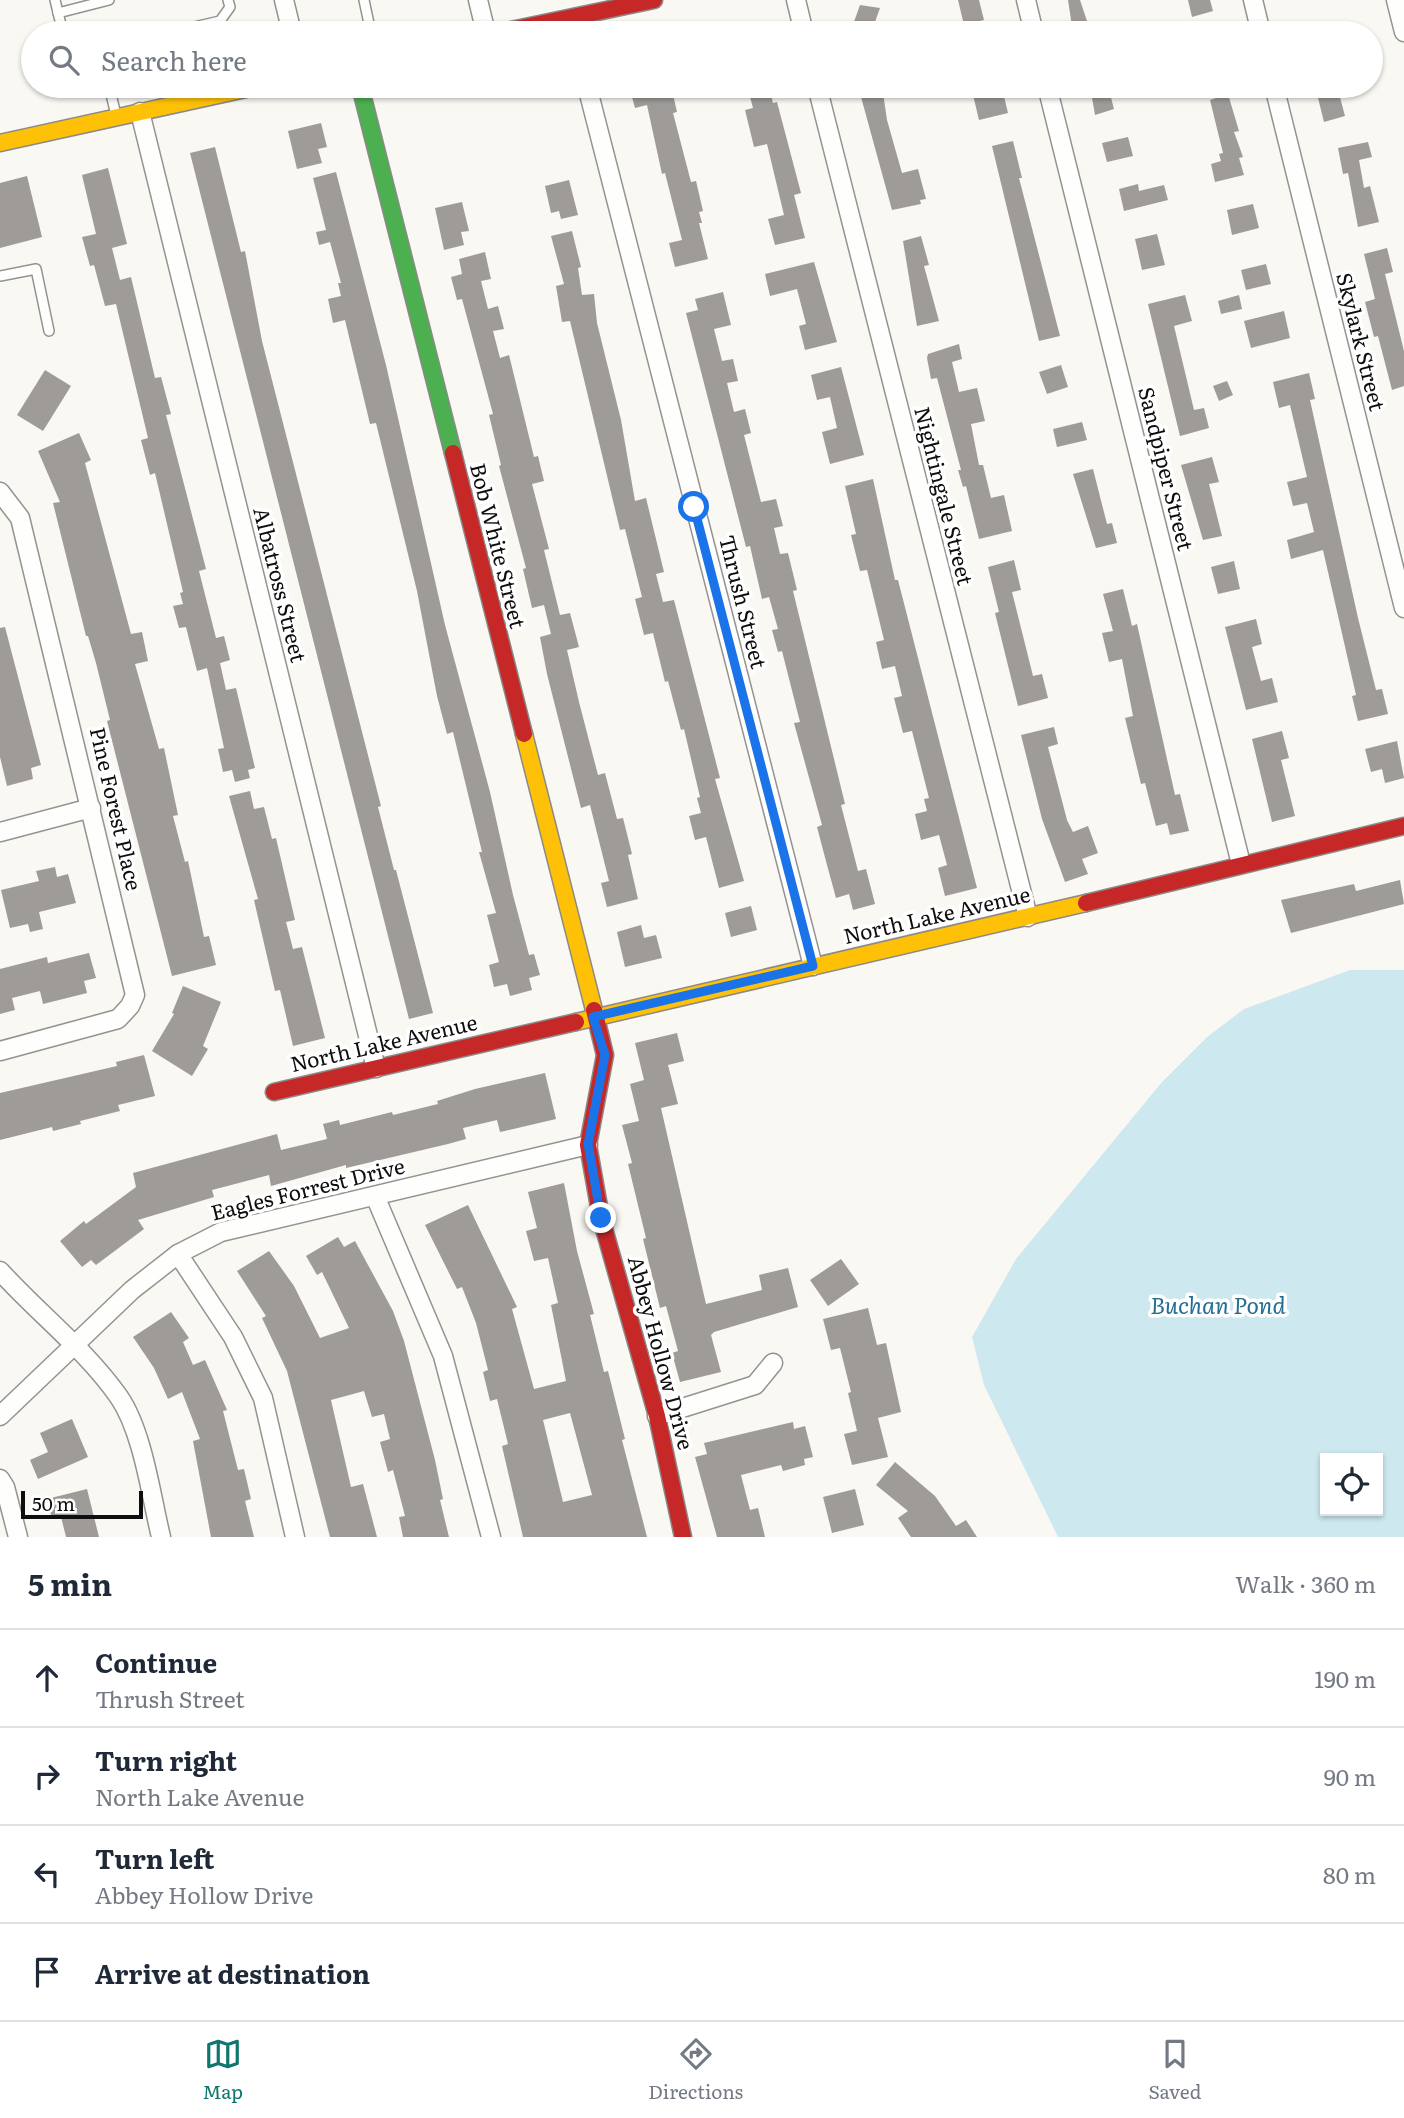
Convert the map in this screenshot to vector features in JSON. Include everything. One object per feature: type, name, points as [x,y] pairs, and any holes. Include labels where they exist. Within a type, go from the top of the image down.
[{"type":"street","points":[[284,0],[289,21]]},
{"type":"street","points":[[478,0],[483,21]]},
{"type":"street","points":[[586,21],[653,0]]},
{"type":"street","points":[[796,0],[801,21]]},
{"type":"street","points":[[1026,0],[1031,21]]},
{"type":"street","points":[[1253,0],[1258,21]]},
{"type":"street","points":[[1396,0],[1404,32]]},
{"type":"street","points":[[0,143],[204,98]]},
{"type":"street","name":"Bob White Street","points":[[363,98],[593,1017]]},
{"type":"street","name":"Thrush Street","points":[[590,98],[813,966]]},
{"type":"street","name":"Nightingale Street","points":[[820,98],[1028,917]]},
{"type":"street","name":"Sandpiper Street","points":[[1050,98],[1241,864]]},
{"type":"street","name":"Skylark Street","points":[[1277,98],[1404,608]]},
{"type":"street","name":"Albatross Street","points":[[140,112],[376,1068]]},
{"type":"street","name":"Pine Forest Place","points":[[0,492],[20,518],[135,995],[131,1006],[118,1019],[0,1051]]},
{"type":"street","points":[[0,832],[91,808]]},
{"type":"street","name":"North Lake Avenue","points":[[274,1092],[1028,917],[1404,826]]},
{"type":"street","name":"Abbey Hollow Drive","points":[[593,1017],[605,1055],[588,1144],[601,1218],[657,1416],[683,1537]]},
{"type":"street","name":"Eagles Forrest Drive","points":[[0,1416],[132,1290],[178,1254],[221,1232],[588,1144]]},
{"type":"street","points":[[375,1196],[443,1356],[491,1537]]},
{"type":"street","points":[[178,1254],[233,1336],[263,1398],[295,1537]]},
{"type":"street","points":[[0,1271],[74,1346],[120,1398],[136,1438],[161,1537]]},
{"type":"street","points":[[657,1416],[755,1385],[773,1363]]},
{"type":"street","points":[[0,1479],[5,1487],[18,1537]]},
{"type":"lane","points":[[55,0],[60,21]]},
{"type":"lane","points":[[58,13],[109,0]]},
{"type":"lane","points":[[220,21],[226,16],[228,0]]},
{"type":"lane","points":[[364,0],[368,21]]},
{"type":"lane","points":[[112,98],[116,118]]},
{"type":"lane","points":[[0,276],[36,269],[49,331]]},
{"type":"water","name":"Buchan Pond","points":[[1350,970],[1404,970],[1404,1537],[1058,1537],[984,1385],[972,1337],[1016,1259],[1162,1082],[1207,1037],[1244,1009]]},
{"type":"building","points":[[958,0],[979,0],[984,20],[963,21]]},
{"type":"building","points":[[1068,0],[1080,0],[1087,21],[1071,21]]},
{"type":"building","points":[[1188,0],[1210,0],[1213,11],[1192,17]]},
{"type":"building","points":[[860,5],[880,8],[875,21],[854,21]]},
{"type":"building","points":[[632,98],[674,98],[677,112],[673,113],[691,182],[696,181],[703,211],[699,212],[702,223],[699,223],[708,259],[675,267],[669,243],[682,240],[665,173],[662,174],[647,105],[635,108]]},
{"type":"building","points":[[750,98],[772,98],[773,103],[777,102],[801,193],[794,195],[805,238],[775,245],[768,219],[784,215],[767,144],[754,147],[745,110],[753,108]]},
{"type":"building","points":[[861,98],[884,98],[902,173],[918,169],[926,199],[920,200],[921,204],[892,210]]},
{"type":"building","points":[[974,98],[1004,98],[1008,113],[979,120]]},
{"type":"building","points":[[1092,98],[1111,98],[1114,109],[1095,115]]},
{"type":"building","points":[[1229,98],[1239,131],[1234,132],[1243,157],[1239,158],[1244,175],[1215,182],[1211,164],[1221,161],[1219,154],[1223,153],[1210,100]]},
{"type":"building","points":[[1318,98],[1340,98],[1345,116],[1324,122]]},
{"type":"building","points":[[321,123],[327,147],[318,149],[322,163],[297,169],[288,131]]},
{"type":"building","points":[[1128,137],[1133,156],[1107,162],[1102,143]]},
{"type":"building","points":[[1013,141],[1022,178],[1019,178],[1060,336],[1039,341],[992,146]]},
{"type":"building","points":[[1368,142],[1372,157],[1359,160],[1364,188],[1370,186],[1379,222],[1358,227],[1348,173],[1343,174],[1338,148]]},
{"type":"building","points":[[215,147],[241,252],[245,251],[262,341],[381,806],[378,807],[394,870],[433,1013],[409,1019],[190,153]]},
{"type":"building","points":[[108,168],[127,244],[112,248],[120,280],[131,277],[155,378],[161,377],[171,414],[166,415],[206,569],[199,571],[216,638],[224,636],[230,660],[220,663],[226,690],[236,688],[255,768],[248,770],[250,778],[235,782],[232,770],[223,772],[218,749],[224,748],[207,668],[197,671],[186,627],[179,628],[173,606],[183,604],[180,593],[183,592],[155,473],[150,475],[141,440],[148,438],[116,304],[105,306],[94,265],[90,266],[82,237],[96,234],[82,175]]},
{"type":"building","points":[[336,172],[386,365],[445,625],[490,792],[513,895],[529,955],[534,954],[540,975],[529,978],[532,990],[510,996],[507,984],[494,987],[489,965],[499,962],[487,915],[496,913],[479,852],[482,852],[453,732],[447,734],[437,696],[417,591],[376,423],[370,424],[345,320],[333,323],[328,299],[341,296],[338,283],[341,283],[330,242],[319,245],[316,232],[326,230],[313,178]]},
{"type":"building","points":[[27,176],[42,237],[0,248],[0,183]]},
{"type":"building","points":[[569,180],[578,215],[561,219],[559,211],[551,213],[545,186]]},
{"type":"building","points":[[1138,184],[1139,191],[1164,185],[1168,200],[1124,211],[1119,189]]},
{"type":"building","points":[[462,202],[469,231],[461,232],[464,245],[444,250],[435,208]]},
{"type":"building","points":[[1253,204],[1259,228],[1232,235],[1227,210]]},
{"type":"building","points":[[572,231],[581,267],[578,268],[582,295],[594,294],[597,323],[621,420],[635,501],[646,498],[664,572],[656,574],[663,602],[674,600],[720,778],[715,779],[744,881],[719,888],[706,837],[695,840],[689,816],[701,813],[697,798],[700,797],[684,729],[681,730],[668,681],[665,682],[653,633],[644,635],[635,599],[642,597],[625,529],[620,530],[570,321],[562,322],[556,286],[564,284],[551,236]]},
{"type":"building","points":[[1157,234],[1165,265],[1142,270],[1135,239]]},
{"type":"building","points":[[921,236],[929,265],[924,266],[939,321],[917,326],[903,241]]},
{"type":"building","points":[[1387,248],[1393,272],[1385,274],[1404,351],[1404,386],[1392,390],[1378,336],[1374,337],[1365,302],[1375,299],[1364,254]]},
{"type":"building","points":[[485,252],[491,279],[481,281],[488,309],[498,306],[504,329],[493,331],[500,358],[509,355],[534,457],[538,456],[544,481],[532,484],[549,549],[544,550],[560,615],[570,613],[579,647],[567,650],[579,702],[598,775],[605,773],[617,819],[623,818],[632,854],[628,855],[638,899],[607,907],[601,883],[609,881],[590,805],[581,808],[547,674],[540,637],[551,634],[544,605],[532,608],[523,569],[526,568],[499,466],[501,465],[489,415],[493,414],[462,299],[457,300],[451,277],[462,274],[459,259]]},
{"type":"building","points":[[814,262],[837,342],[805,350],[799,326],[806,324],[797,289],[770,296],[765,274]]},
{"type":"building","points":[[1266,264],[1271,284],[1246,290],[1241,270]]},
{"type":"building","points":[[723,292],[731,325],[714,329],[722,361],[733,359],[738,381],[727,383],[734,412],[745,409],[751,433],[744,435],[761,502],[776,499],[783,526],[774,528],[780,554],[788,553],[797,590],[793,591],[845,804],[841,805],[858,871],[866,869],[875,904],[853,910],[849,894],[836,898],[817,827],[822,825],[794,723],[800,722],[782,651],[778,652],[772,630],[778,629],[769,597],[762,599],[750,546],[746,547],[686,313],[698,310],[695,299]]},
{"type":"building","points":[[1185,295],[1192,321],[1174,326],[1194,410],[1204,408],[1209,428],[1180,436],[1148,304]]},
{"type":"building","points":[[1239,295],[1242,309],[1221,314],[1218,301]]},
{"type":"building","points":[[1284,311],[1290,338],[1251,348],[1244,321]]},
{"type":"building","points":[[959,344],[962,359],[952,362],[959,392],[977,388],[985,421],[971,424],[979,465],[983,465],[991,498],[1004,495],[1012,531],[979,539],[966,486],[963,487],[958,470],[961,470],[937,378],[931,379],[927,358],[928,354]]},
{"type":"building","points":[[1061,365],[1068,387],[1047,394],[1039,372]]},
{"type":"building","points":[[841,367],[864,455],[830,464],[822,432],[837,428],[830,397],[817,400],[811,375]]},
{"type":"building","points":[[45,370],[71,386],[43,431],[17,415]]},
{"type":"building","points":[[1309,373],[1315,399],[1310,400],[1358,618],[1376,690],[1382,689],[1388,714],[1358,721],[1352,696],[1356,695],[1323,550],[1291,559],[1287,540],[1314,532],[1307,503],[1293,506],[1287,482],[1307,477],[1290,405],[1279,408],[1273,382]]},
{"type":"building","points":[[1227,381],[1233,395],[1219,401],[1213,386]]},
{"type":"building","points":[[1082,422],[1087,440],[1057,447],[1053,429]]},
{"type":"building","points":[[79,433],[91,460],[85,463],[131,634],[142,632],[148,661],[135,664],[159,749],[164,748],[178,815],[173,816],[185,862],[188,861],[204,937],[209,936],[216,965],[172,976],[107,721],[110,720],[96,663],[86,636],[53,503],[60,502],[38,451]]},
{"type":"building","points":[[1212,457],[1219,482],[1209,484],[1222,536],[1203,540],[1181,465]]},
{"type":"building","points":[[1093,469],[1107,524],[1112,523],[1117,543],[1096,548],[1073,474]]},
{"type":"building","points":[[873,479],[895,580],[898,580],[977,888],[945,896],[938,868],[947,865],[939,835],[921,840],[915,814],[927,811],[924,799],[929,798],[912,731],[903,733],[894,698],[902,696],[895,666],[882,669],[876,642],[884,640],[867,570],[860,571],[851,535],[856,534],[845,486]]},
{"type":"building","points":[[1014,560],[1021,590],[1012,592],[1033,676],[1042,674],[1048,698],[1018,706],[995,613],[999,612],[988,567]]},
{"type":"building","points":[[1234,561],[1240,589],[1218,594],[1211,567]]},
{"type":"building","points":[[1123,589],[1132,626],[1137,624],[1175,795],[1180,794],[1189,831],[1170,835],[1167,823],[1156,826],[1145,783],[1141,784],[1125,718],[1133,716],[1122,659],[1109,662],[1102,633],[1113,631],[1103,594]]},
{"type":"building","points":[[1256,619],[1262,644],[1252,647],[1261,681],[1272,678],[1278,702],[1246,710],[1225,627]]},
{"type":"building","points":[[5,627],[41,765],[31,768],[33,779],[7,786],[0,757],[0,628]]},
{"type":"building","points":[[1054,727],[1058,744],[1048,747],[1067,820],[1073,832],[1088,826],[1098,853],[1082,859],[1088,874],[1065,882],[1042,819],[1021,735]]},
{"type":"building","points":[[1282,731],[1289,758],[1281,760],[1295,816],[1272,822],[1252,739]]},
{"type":"building","points":[[1397,741],[1404,778],[1385,783],[1382,769],[1371,772],[1365,749]]},
{"type":"building","points":[[250,791],[254,809],[264,807],[272,839],[276,838],[295,920],[286,922],[293,949],[302,947],[325,1038],[293,1046],[280,990],[275,991],[254,900],[258,899],[229,796]]},
{"type":"building","points":[[55,867],[57,877],[68,874],[76,903],[39,912],[43,929],[30,932],[28,924],[10,928],[1,890],[39,881],[36,871]]},
{"type":"building","points":[[1400,880],[1404,904],[1291,933],[1281,900],[1354,884],[1356,891]]},
{"type":"building","points":[[751,906],[757,930],[731,937],[725,913]]},
{"type":"building","points":[[641,925],[644,938],[656,935],[662,958],[625,967],[617,932]]},
{"type":"building","points":[[89,953],[96,978],[84,981],[87,993],[43,1004],[40,991],[12,998],[15,1010],[0,1014],[0,969],[47,957],[48,963]]},
{"type":"building","points":[[183,986],[221,1002],[203,1046],[208,1049],[192,1076],[152,1051],[174,1014],[172,1013]]},
{"type":"building","points":[[677,1033],[684,1061],[668,1065],[678,1104],[661,1108],[706,1304],[762,1290],[759,1275],[788,1268],[798,1307],[714,1332],[711,1335],[721,1372],[680,1382],[672,1353],[678,1351],[666,1306],[660,1308],[643,1239],[646,1238],[628,1164],[632,1163],[622,1125],[639,1121],[630,1084],[644,1080],[635,1043]]},
{"type":"building","points":[[144,1055],[155,1096],[118,1105],[120,1111],[80,1121],[81,1124],[53,1131],[52,1127],[0,1140],[0,1093],[117,1066],[116,1062]]},
{"type":"building","points":[[545,1073],[556,1119],[500,1132],[497,1120],[463,1128],[466,1139],[448,1144],[346,1168],[346,1165],[271,1186],[269,1175],[212,1190],[214,1197],[138,1220],[144,1229],[96,1265],[91,1260],[82,1267],[60,1241],[84,1221],[86,1224],[136,1187],[133,1173],[277,1134],[281,1150],[327,1139],[323,1124],[339,1120],[340,1125],[392,1112],[393,1115],[438,1104],[437,1101],[475,1089]]},
{"type":"building","points":[[564,1183],[577,1251],[594,1314],[590,1315],[604,1372],[608,1371],[625,1439],[622,1440],[647,1537],[523,1537],[502,1446],[508,1444],[497,1399],[490,1401],[483,1372],[488,1370],[476,1323],[462,1287],[457,1289],[425,1225],[468,1205],[517,1307],[512,1309],[534,1389],[566,1381],[551,1305],[558,1303],[548,1258],[534,1261],[526,1231],[537,1228],[528,1192]],"holes":[[[570,1413],[592,1495],[563,1502],[543,1420]]]},
{"type":"building","points":[[338,1237],[344,1247],[355,1241],[393,1311],[404,1341],[435,1460],[443,1499],[440,1500],[449,1537],[403,1537],[399,1517],[405,1516],[393,1470],[388,1472],[380,1442],[390,1439],[384,1414],[372,1417],[364,1391],[331,1400],[351,1487],[363,1484],[377,1537],[330,1537],[287,1371],[262,1318],[266,1316],[237,1271],[269,1251],[294,1286],[320,1338],[349,1328],[322,1272],[317,1275],[306,1256]]},
{"type":"building","points":[[841,1259],[859,1284],[828,1306],[810,1280]]},
{"type":"building","points":[[868,1308],[877,1345],[886,1343],[901,1412],[878,1418],[888,1457],[852,1465],[844,1434],[857,1431],[848,1393],[851,1392],[840,1348],[831,1350],[823,1319]]},
{"type":"building","points":[[171,1312],[189,1338],[183,1342],[193,1365],[205,1360],[227,1410],[223,1411],[238,1470],[244,1469],[251,1499],[245,1501],[254,1537],[211,1537],[193,1441],[200,1439],[182,1392],[168,1399],[154,1368],[133,1337]]},
{"type":"building","points":[[72,1419],[88,1457],[38,1479],[30,1460],[48,1452],[40,1433]]},
{"type":"building","points":[[793,1422],[794,1429],[805,1426],[813,1457],[804,1459],[805,1465],[783,1471],[781,1465],[741,1475],[750,1510],[758,1508],[765,1537],[717,1537],[695,1457],[707,1454],[704,1443]]},
{"type":"building","points":[[895,1462],[935,1496],[956,1526],[966,1520],[977,1537],[911,1537],[898,1518],[908,1511],[876,1485]]},
{"type":"building","points":[[87,1489],[99,1537],[66,1537],[61,1517],[52,1519],[47,1499]]},
{"type":"building","points":[[855,1489],[864,1525],[832,1533],[823,1497]]},
{"type":"traffic: fast","points":[[363,98],[453,453]]},
{"type":"traffic: slow","points":[[0,143],[204,98]]},
{"type":"traffic: slow","points":[[524,734],[594,1010]]},
{"type":"traffic: slow","points":[[576,1022],[1086,903]]},
{"type":"traffic: jam","points":[[554,21],[654,0]]},
{"type":"traffic: jam","points":[[453,453],[524,734]]},
{"type":"traffic: jam","points":[[1086,903],[1404,826]]},
{"type":"traffic: jam","points":[[594,1010],[605,1055],[588,1145],[601,1218],[657,1416],[683,1537]]},
{"type":"traffic: jam","points":[[274,1092],[576,1022]]},
{"type":"route","points":[[601,1218],[588,1144],[605,1055],[593,1017],[813,966],[694,507]]}]
